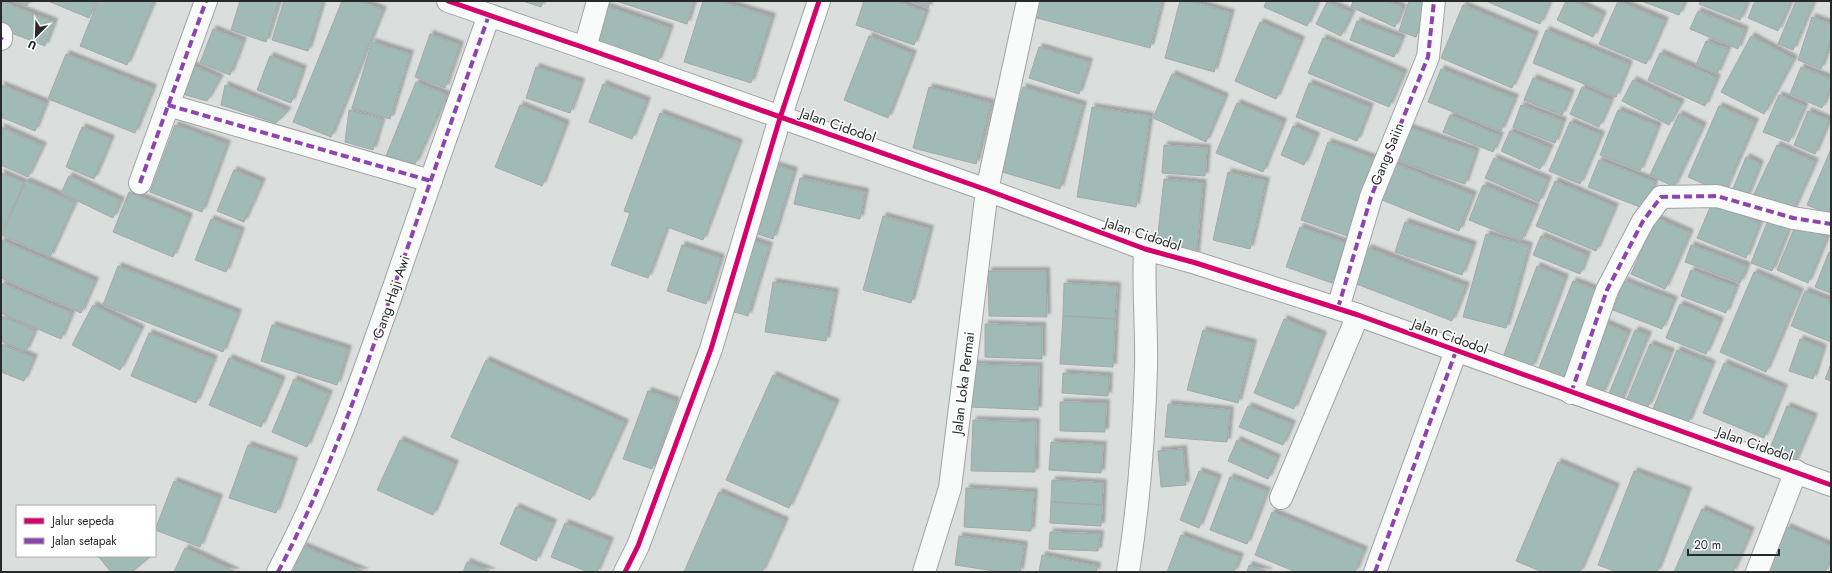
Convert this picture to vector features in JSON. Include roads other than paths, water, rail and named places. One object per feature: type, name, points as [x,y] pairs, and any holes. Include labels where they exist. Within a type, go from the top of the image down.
[{"type":"street","points":[[140,183],[206,1]]},
{"type":"street","name":"Jalan Cidodol","points":[[448,1],[987,190],[1149,250],[1196,263],[1348,311],[1571,393],[1796,471],[1831,485]]},
{"type":"street","points":[[585,48],[598,1]]},
{"type":"street","points":[[625,572],[638,546],[711,349],[780,118],[819,1]]},
{"type":"street","name":"Jalan Loka Permai","points":[[924,572],[950,488],[987,190],[1028,1]]},
{"type":"street","name":"Gang Saiin","points":[[1280,498],[1348,311],[1371,197],[1391,144],[1428,57],[1434,1]]},
{"type":"street","name":"Gang Haji Awi","points":[[278,572],[297,536],[319,488],[355,399],[489,15]]},
{"type":"street","points":[[1,34],[1,39]]},
{"type":"street","points":[[168,105],[431,181]]},
{"type":"street","points":[[1571,393],[1607,290],[1643,221],[1661,197],[1717,196],[1793,218],[1831,224]]},
{"type":"street","points":[[1128,572],[1137,519],[1140,478],[1146,368],[1149,250]]},
{"type":"street","points":[[1375,572],[1456,351]]},
{"type":"street","points":[[1757,572],[1796,471]]}]
